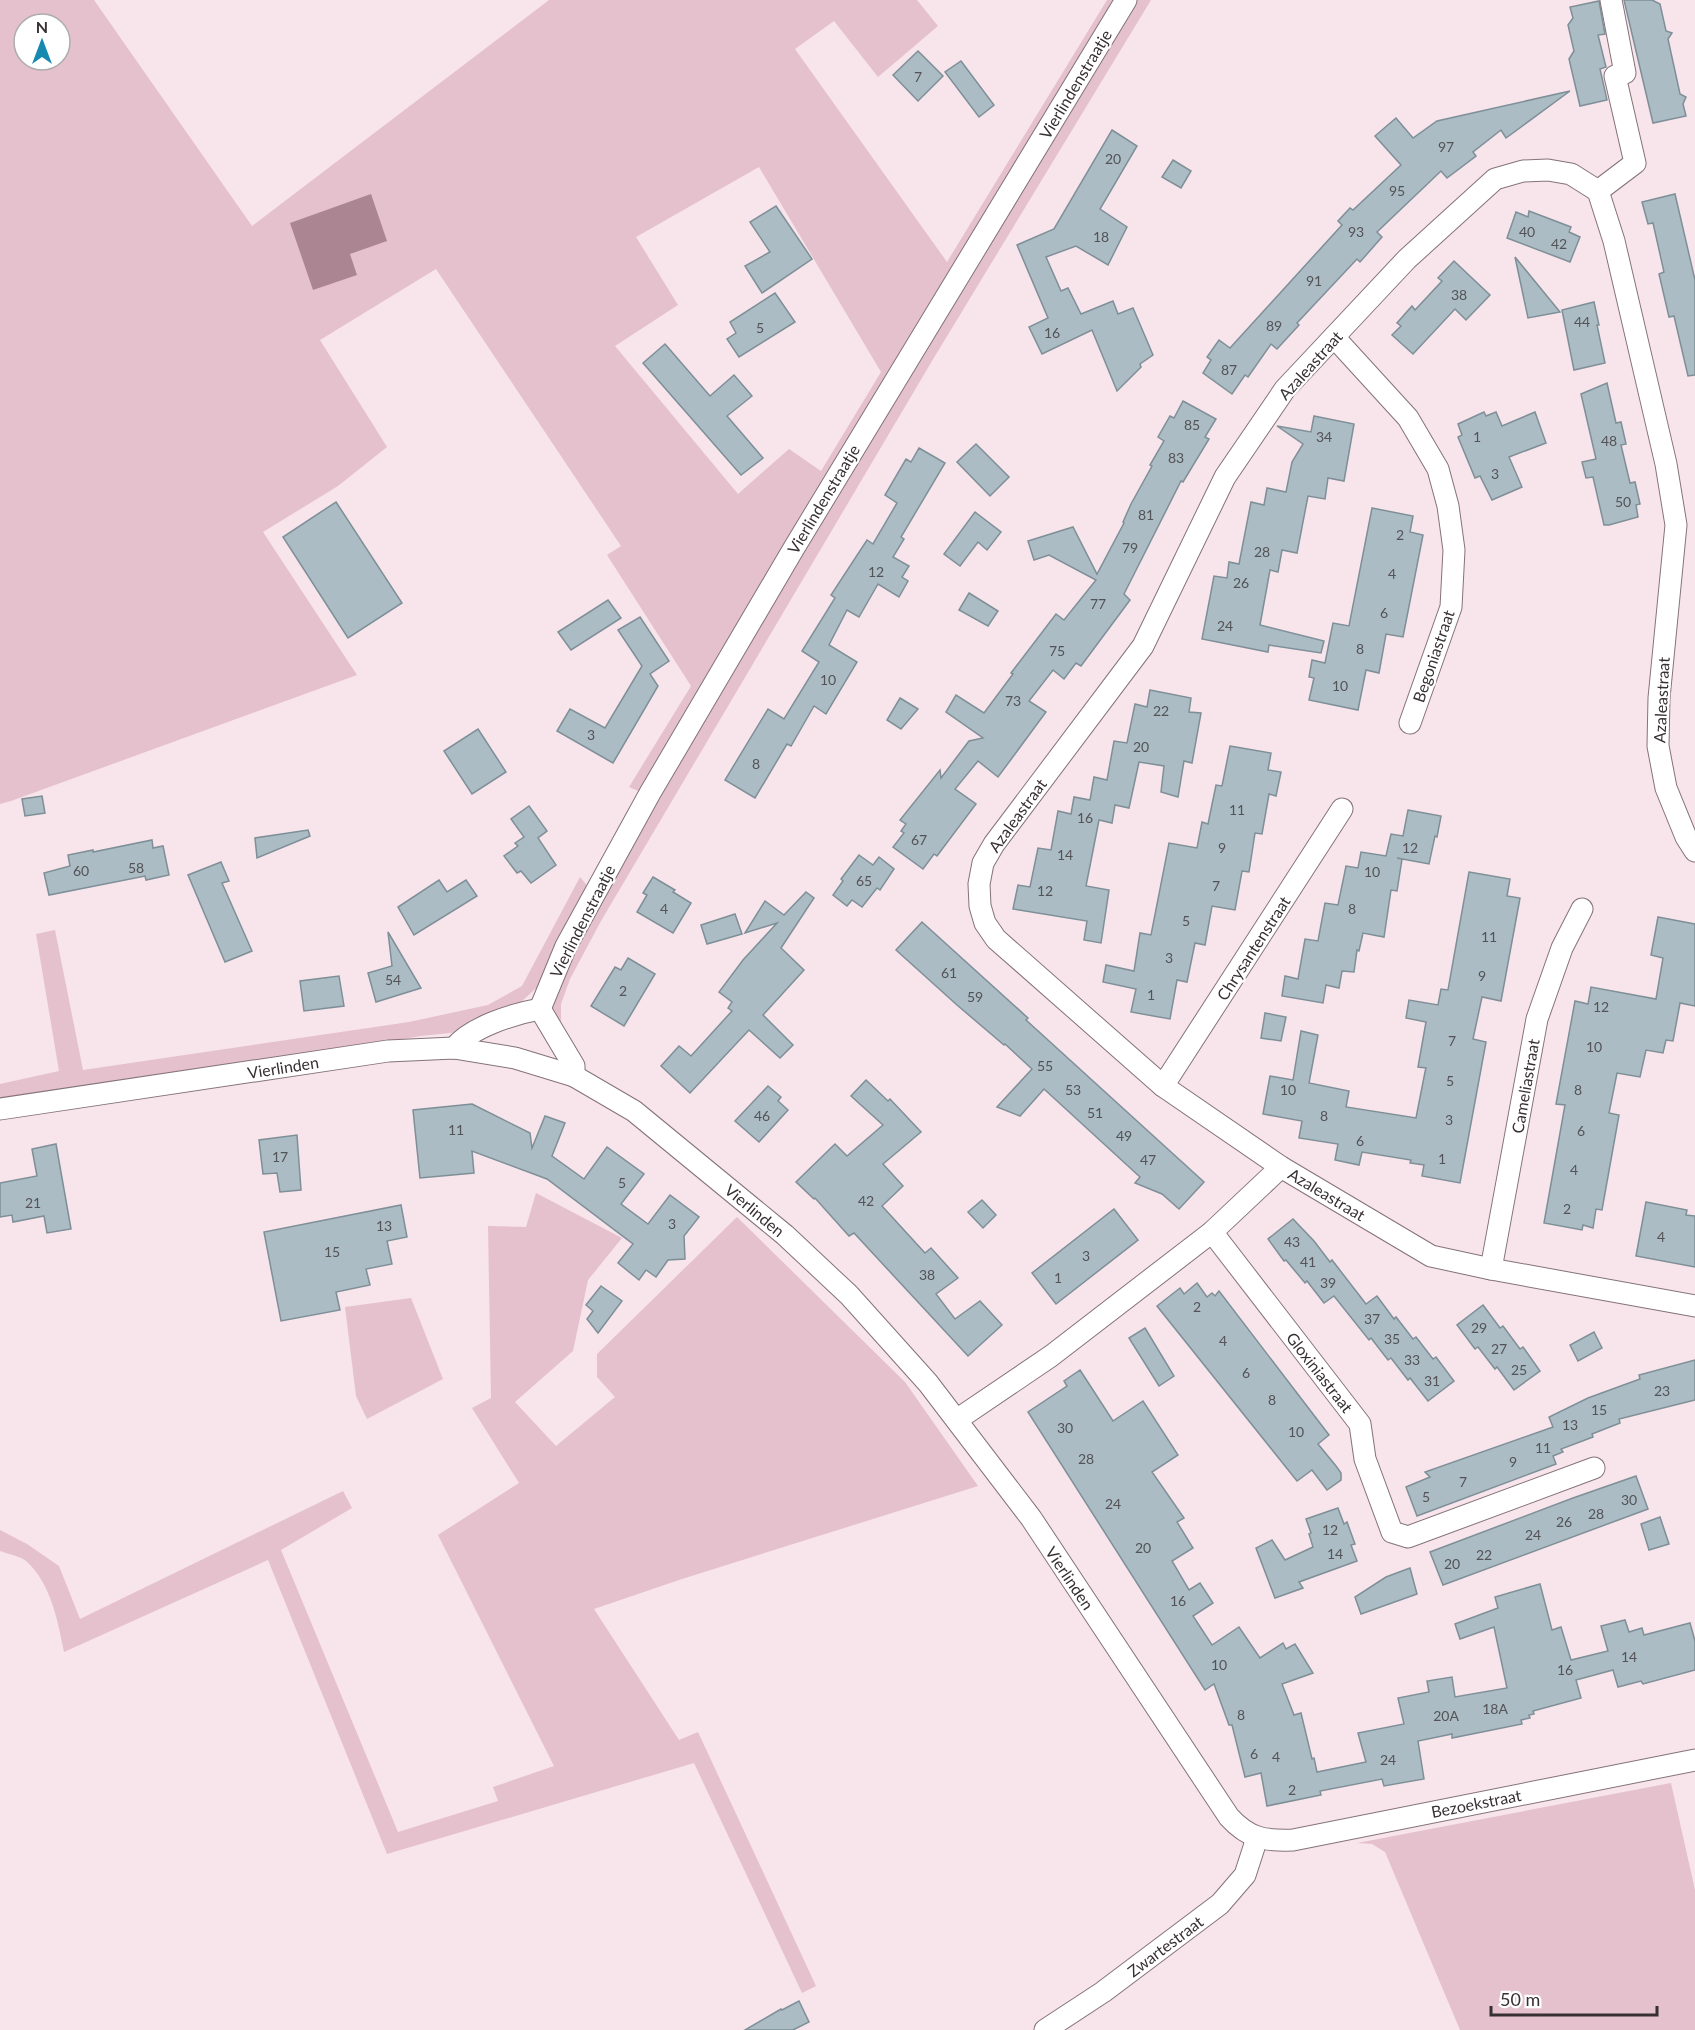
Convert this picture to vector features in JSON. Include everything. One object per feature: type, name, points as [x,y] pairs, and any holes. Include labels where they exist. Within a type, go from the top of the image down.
[{"type":"street","name":"Vierlindenstraatje","points":[[540,1009],[566,946],[656,783],[794,548],[1126,0]]},
{"type":"street","points":[[1598,191],[1635,163],[1615,76],[1625,73],[1611,0]]},
{"type":"street","name":"Azaleastraat","points":[[1695,851],[1686,837],[1666,788],[1658,746],[1659,698],[1676,525],[1666,464],[1617,252],[1598,191],[1571,174],[1548,170],[1523,171],[1496,179],[1407,259],[1285,389],[1225,477],[1143,646],[994,844],[983,863],[979,884],[980,906],[985,923],[996,939],[1163,1086],[1281,1167],[1431,1256],[1695,1306]]},
{"type":"street","name":"Begoniastraat","points":[[1334,338],[1408,418],[1438,469],[1448,506],[1454,550],[1451,607],[1410,723]]},
{"type":"street","name":"Chrysantenstraat","points":[[1163,1086],[1342,809]]},
{"type":"street","name":"Cameliastraat","points":[[1491,1269],[1537,1019],[1562,948],[1582,909]]},
{"type":"street","points":[[454,1048],[462,1039],[515,1014],[540,1009],[574,1066],[574,1076]]},
{"type":"street","name":"Vierlinden","points":[[0,1109],[388,1051],[454,1048],[515,1058],[574,1076],[634,1112],[785,1234],[849,1295],[928,1383],[958,1419],[1031,1518],[1229,1817],[1237,1826],[1257,1838]]},
{"type":"street","points":[[958,1419],[1051,1356],[1212,1232],[1281,1167]]},
{"type":"street","name":"Gloxiniastraat","points":[[1212,1232],[1360,1424],[1365,1459],[1392,1532],[1408,1537],[1594,1468]]},
{"type":"street","name":"Bezoekstraat","points":[[1257,1838],[1293,1840],[1695,1760]]},
{"type":"street","name":"Zwartestraat","points":[[1045,2030],[1103,1992],[1220,1904],[1245,1875],[1257,1838]]},
{"type":"shaded area","points":[[0,0],[94,0],[252,226],[549,0],[917,0],[938,26],[878,77],[834,21],[795,49],[947,262],[1107,0],[1151,0],[932,361],[601,921],[570,979],[561,1004],[561,1028],[551,1006],[563,969],[655,798],[629,787],[691,686],[607,555],[621,546],[436,269],[320,340],[387,447],[338,486],[263,532],[357,675],[0,804]],"holes":[[[759,167],[881,372],[821,471],[789,449],[738,494],[615,346],[678,305],[636,237]]]},
{"type":"shaded area","points":[[371,194],[387,241],[350,254],[357,275],[313,290],[290,223]]},
{"type":"shaded area","points":[[580,877],[590,889],[543,982],[511,1011],[469,1031],[421,1036],[0,1101],[0,1084],[59,1071],[36,934],[55,930],[83,1070],[409,1022],[488,1005],[522,986]]},
{"type":"shaded area","points":[[536,1193],[622,1238],[588,1280],[573,1351],[515,1402],[556,1446],[615,1397],[597,1377],[597,1354],[737,1217],[905,1382],[978,1486],[594,1609],[679,1740],[698,1732],[816,1986],[802,1993],[694,1763],[387,1854],[268,1560],[64,1652],[52,1604],[42,1580],[26,1561],[0,1551],[0,1530],[27,1544],[59,1566],[80,1619],[343,1491],[352,1508],[281,1550],[398,1832],[498,1801],[493,1787],[554,1766],[438,1535],[519,1483],[472,1408],[491,1398],[488,1226],[526,1227]]},
{"type":"shaded area","points":[[411,1298],[443,1379],[367,1419],[356,1396],[345,1307]]},
{"type":"shaded area","points":[[1671,1783],[1695,1890],[1695,2030],[1460,2030],[1385,1852],[1372,1844],[1357,1843]]},
{"type":"building","points":[[1624,0],[1652,0],[1660,4],[1666,31],[1672,33],[1668,39],[1680,94],[1686,97],[1683,104],[1686,116],[1653,123]]},
{"type":"building","points":[[1599,1],[1605,34],[1598,35],[1606,67],[1600,69],[1607,100],[1580,106],[1569,59],[1574,51],[1568,25],[1573,18],[1570,7]]},
{"type":"building","points":[[918,51],[943,76],[918,101],[893,75]]},
{"type":"building","points":[[961,61],[994,105],[979,117],[945,72]]},
{"type":"building","points":[[1570,91],[1506,138],[1501,130],[1473,152],[1476,156],[1447,178],[1441,171],[1377,232],[1382,237],[1360,262],[1357,259],[1297,323],[1299,325],[1277,349],[1271,344],[1248,377],[1245,375],[1232,394],[1203,373],[1211,360],[1207,357],[1219,340],[1230,348],[1342,225],[1338,221],[1350,208],[1353,210],[1401,165],[1375,136],[1396,118],[1413,138],[1437,121]]},
{"type":"building","points":[[1112,130],[1137,146],[1100,209],[1127,227],[1108,265],[1076,246],[1046,257],[1061,291],[1068,288],[1081,314],[1113,301],[1118,314],[1133,308],[1153,355],[1140,364],[1141,367],[1117,391],[1092,330],[1042,354],[1029,327],[1048,318],[1017,245],[1054,229]]},
{"type":"building","points":[[1173,160],[1191,171],[1181,188],[1162,177]]},
{"type":"building","points":[[1675,194],[1695,280],[1695,375],[1688,376],[1674,316],[1669,317],[1659,274],[1664,272],[1653,223],[1648,224],[1642,202]]},
{"type":"building","points":[[776,206],[812,259],[762,293],[745,266],[770,252],[750,222]]},
{"type":"building","points":[[1529,211],[1571,227],[1569,232],[1580,237],[1570,262],[1507,238],[1516,212],[1528,217]]},
{"type":"building","points":[[1515,257],[1560,312],[1528,318]]},
{"type":"building","points":[[1454,261],[1490,295],[1466,320],[1455,309],[1413,354],[1392,335],[1401,326],[1397,323],[1412,306],[1415,310],[1442,281],[1438,278]]},
{"type":"building","points":[[775,293],[795,322],[739,357],[727,339],[736,333],[730,322]]},
{"type":"building","points":[[1594,302],[1605,363],[1574,370],[1562,310]]},
{"type":"building","points":[[665,344],[710,396],[734,375],[752,396],[727,416],[763,458],[741,475],[643,363]]},
{"type":"building","points":[[1607,383],[1616,423],[1621,422],[1626,444],[1621,445],[1630,483],[1635,482],[1640,504],[1636,505],[1638,517],[1604,525],[1593,477],[1586,478],[1582,462],[1596,459],[1581,394]]},
{"type":"building","points":[[1183,401],[1216,419],[1205,437],[1209,439],[1183,482],[1181,481],[1124,594],[1130,600],[1081,666],[1076,663],[1064,679],[1053,670],[1029,701],[1046,712],[998,777],[978,761],[955,789],[976,804],[937,856],[934,854],[923,869],[893,847],[904,833],[901,831],[906,824],[900,820],[940,770],[941,778],[969,741],[983,738],[946,712],[956,695],[984,713],[1056,614],[1064,620],[1096,580],[1049,555],[1034,560],[1028,541],[1073,527],[1097,574],[1164,441],[1158,437],[1170,416],[1174,418]]},
{"type":"building","points":[[1484,412],[1486,416],[1496,412],[1502,426],[1535,412],[1546,443],[1509,457],[1522,487],[1492,500],[1480,476],[1475,478],[1458,437],[1462,435],[1458,424]]},
{"type":"building","points":[[1314,416],[1354,424],[1344,481],[1328,478],[1325,499],[1308,496],[1297,553],[1282,550],[1278,572],[1270,570],[1260,625],[1324,641],[1321,653],[1269,645],[1268,652],[1202,639],[1214,576],[1227,578],[1229,562],[1239,564],[1251,502],[1264,505],[1267,488],[1286,492],[1292,462],[1303,444],[1277,426],[1311,432]]},
{"type":"building","points":[[976,444],[1009,477],[990,496],[957,462]]},
{"type":"building","points":[[919,448],[945,463],[901,537],[904,539],[893,557],[909,566],[902,577],[908,581],[899,597],[878,584],[859,617],[847,610],[829,645],[857,662],[826,714],[814,706],[791,746],[787,744],[755,798],[725,780],[768,709],[784,719],[819,662],[802,651],[835,598],[831,595],[867,540],[873,544],[897,503],[885,495],[906,459],[911,462]]},
{"type":"building","points":[[336,502],[402,603],[348,638],[283,537]]},
{"type":"building","points":[[1372,508],[1413,516],[1410,532],[1423,535],[1403,637],[1386,634],[1379,673],[1366,670],[1358,710],[1309,700],[1314,678],[1309,677],[1312,660],[1325,663],[1333,623],[1349,626]]},
{"type":"building","points":[[975,512],[1001,532],[987,550],[978,542],[960,566],[944,554]]},
{"type":"building","points":[[969,593],[998,611],[988,626],[959,610]]},
{"type":"building","points":[[608,600],[621,618],[571,650],[558,632]]},
{"type":"building","points":[[640,617],[669,661],[650,674],[658,686],[613,763],[557,731],[570,709],[605,728],[642,666],[618,630]]},
{"type":"building","points":[[1150,690],[1191,698],[1189,712],[1201,713],[1192,763],[1184,761],[1178,797],[1161,792],[1164,766],[1139,762],[1129,808],[1115,805],[1112,823],[1099,820],[1086,886],[1109,890],[1101,943],[1084,940],[1087,921],[1013,909],[1018,885],[1030,887],[1038,848],[1051,850],[1058,811],[1071,814],[1074,797],[1090,800],[1094,777],[1107,780],[1114,741],[1127,743],[1135,704],[1147,707]]},
{"type":"building","points":[[900,698],[918,709],[901,729],[887,720]]},
{"type":"building","points":[[478,729],[506,772],[472,794],[444,751]]},
{"type":"building","points":[[1230,746],[1271,753],[1268,770],[1281,772],[1276,796],[1269,794],[1262,834],[1255,833],[1249,872],[1242,871],[1235,910],[1212,906],[1205,945],[1195,943],[1187,982],[1177,980],[1170,1019],[1131,1012],[1136,989],[1103,982],[1106,965],[1134,971],[1140,933],[1151,935],[1169,843],[1197,848],[1202,822],[1208,824],[1216,785],[1222,786]]},
{"type":"building","points":[[42,796],[45,813],[25,816],[22,799]]},
{"type":"building","points":[[529,806],[547,831],[538,838],[556,865],[531,883],[521,871],[517,873],[504,856],[518,846],[515,843],[524,837],[511,819]]},
{"type":"building","points":[[1408,810],[1441,816],[1429,864],[1397,858],[1402,859],[1397,891],[1391,890],[1384,937],[1363,933],[1359,951],[1357,950],[1354,972],[1342,971],[1339,988],[1326,985],[1323,1003],[1282,996],[1285,976],[1298,979],[1305,939],[1318,941],[1325,903],[1338,905],[1346,866],[1358,868],[1361,852],[1386,856],[1391,834],[1403,836]]},
{"type":"building","points":[[308,830],[310,836],[257,858],[255,838]]},
{"type":"building","points":[[152,840],[153,848],[163,846],[169,875],[146,880],[145,876],[49,895],[44,873],[70,866],[68,855]]},
{"type":"building","points":[[859,855],[873,865],[879,857],[894,869],[880,890],[877,888],[862,907],[852,900],[847,906],[833,895],[843,881],[841,879]]},
{"type":"building","points":[[221,862],[229,881],[222,883],[252,951],[225,962],[188,875]]},
{"type":"building","points":[[1469,872],[1510,879],[1507,896],[1520,898],[1501,1001],[1482,997],[1473,1039],[1486,1042],[1460,1183],[1422,1176],[1424,1165],[1410,1163],[1411,1160],[1362,1152],[1359,1165],[1335,1160],[1338,1144],[1299,1138],[1302,1121],[1263,1114],[1270,1076],[1293,1080],[1301,1031],[1318,1035],[1309,1083],[1349,1091],[1346,1107],[1416,1118],[1426,1068],[1418,1067],[1426,1022],[1406,1018],[1409,1000],[1438,1005],[1441,989],[1448,990]]},
{"type":"building","points":[[653,877],[691,903],[673,933],[637,912],[647,895],[643,893]]},
{"type":"building","points":[[439,880],[447,892],[466,880],[477,896],[414,935],[398,907]]},
{"type":"building","points":[[806,892],[814,898],[781,948],[804,970],[763,1015],[793,1045],[780,1058],[749,1030],[690,1093],[661,1066],[679,1046],[691,1056],[732,1011],[728,1008],[732,1002],[719,992],[743,960],[777,923],[745,933],[765,901],[784,915]]},
{"type":"building","points":[[735,914],[742,934],[707,944],[701,925]]},
{"type":"building","points":[[1658,917],[1695,924],[1695,1006],[1680,1003],[1673,1041],[1666,1040],[1663,1053],[1646,1050],[1640,1077],[1617,1073],[1609,1113],[1619,1115],[1602,1210],[1596,1209],[1593,1228],[1583,1225],[1582,1230],[1544,1223],[1565,1105],[1556,1104],[1575,1001],[1588,1004],[1591,987],[1656,999],[1663,958],[1651,955]]},
{"type":"building","points":[[922,922],[1204,1182],[1179,1209],[1162,1194],[1135,1183],[1140,1177],[1044,1089],[1020,1116],[997,1107],[1032,1069],[896,950]]},
{"type":"building","points":[[388,932],[421,988],[376,1002],[368,973],[392,966]]},
{"type":"building","points":[[628,958],[655,974],[624,1026],[591,1006],[615,967],[621,970]]},
{"type":"building","points":[[339,976],[344,1006],[304,1011],[300,981]]},
{"type":"building","points":[[1265,1013],[1286,1017],[1281,1041],[1261,1038]]},
{"type":"building","points":[[866,1080],[888,1101],[890,1099],[921,1132],[883,1164],[903,1186],[882,1206],[925,1253],[931,1248],[958,1278],[936,1294],[955,1319],[980,1301],[1002,1325],[968,1356],[854,1233],[849,1236],[815,1198],[796,1182],[835,1144],[847,1156],[883,1125],[851,1096]]},
{"type":"building","points":[[768,1086],[781,1097],[778,1101],[788,1110],[759,1142],[735,1121]]},
{"type":"building","points":[[472,1104],[530,1133],[532,1148],[545,1116],[565,1123],[552,1156],[584,1179],[607,1147],[644,1174],[621,1204],[648,1224],[670,1195],[699,1217],[684,1236],[685,1259],[668,1260],[656,1277],[646,1270],[639,1280],[618,1263],[633,1244],[547,1179],[472,1151],[474,1173],[420,1178],[413,1110]]},
{"type":"building","points":[[297,1135],[301,1190],[280,1192],[277,1173],[263,1174],[259,1140]]},
{"type":"building","points":[[56,1144],[71,1229],[47,1233],[44,1216],[13,1222],[12,1215],[0,1217],[0,1183],[37,1176],[32,1149]]},
{"type":"building","points":[[982,1200],[996,1215],[983,1228],[968,1212]]},
{"type":"building","points":[[1646,1202],[1687,1210],[1686,1215],[1695,1216],[1695,1267],[1636,1256]]},
{"type":"building","points":[[401,1205],[407,1237],[387,1241],[392,1264],[366,1269],[370,1285],[336,1292],[340,1310],[281,1321],[264,1232]]},
{"type":"building","points":[[1114,1209],[1138,1240],[1056,1304],[1032,1273]]},
{"type":"building","points":[[1293,1219],[1330,1262],[1332,1260],[1366,1304],[1377,1296],[1394,1319],[1396,1317],[1413,1339],[1416,1337],[1433,1359],[1436,1357],[1454,1381],[1428,1401],[1391,1358],[1388,1360],[1371,1338],[1369,1340],[1334,1296],[1324,1303],[1307,1281],[1305,1283],[1286,1260],[1284,1261],[1268,1239]]},
{"type":"building","points":[[1197,1283],[1207,1297],[1212,1293],[1215,1296],[1219,1291],[1329,1435],[1318,1444],[1341,1473],[1341,1480],[1327,1490],[1312,1470],[1297,1481],[1157,1306],[1180,1288],[1184,1294]]},
{"type":"building","points":[[601,1286],[622,1301],[598,1333],[587,1319],[593,1311],[586,1305]]},
{"type":"building","points":[[1483,1305],[1520,1349],[1523,1347],[1540,1371],[1514,1390],[1497,1367],[1495,1369],[1478,1347],[1475,1349],[1457,1325]]},
{"type":"building","points":[[1145,1328],[1174,1376],[1159,1386],[1129,1338]]},
{"type":"building","points":[[1594,1332],[1602,1348],[1578,1361],[1570,1345]]},
{"type":"building","points":[[1695,1360],[1695,1400],[1619,1419],[1620,1423],[1592,1434],[1593,1437],[1561,1449],[1563,1452],[1553,1456],[1556,1464],[1417,1516],[1406,1487],[1430,1477],[1425,1472],[1553,1427],[1549,1417],[1588,1398],[1640,1379],[1639,1375]]},
{"type":"building","points":[[1080,1370],[1113,1421],[1143,1401],[1178,1455],[1152,1472],[1184,1518],[1177,1522],[1193,1548],[1172,1561],[1189,1590],[1200,1583],[1213,1603],[1193,1616],[1212,1645],[1239,1627],[1260,1658],[1283,1643],[1286,1649],[1295,1644],[1313,1673],[1282,1684],[1294,1715],[1301,1713],[1317,1772],[1366,1762],[1358,1733],[1404,1724],[1398,1698],[1429,1692],[1427,1681],[1452,1677],[1455,1697],[1507,1688],[1494,1627],[1460,1639],[1455,1624],[1498,1608],[1495,1597],[1540,1584],[1552,1630],[1561,1627],[1571,1660],[1608,1651],[1601,1626],[1625,1620],[1629,1632],[1642,1628],[1644,1635],[1690,1623],[1695,1641],[1695,1670],[1643,1684],[1641,1681],[1618,1687],[1613,1670],[1576,1680],[1581,1698],[1533,1711],[1534,1714],[1529,1715],[1530,1718],[1521,1720],[1522,1724],[1452,1738],[1452,1734],[1418,1741],[1424,1779],[1384,1786],[1382,1779],[1320,1791],[1321,1795],[1267,1806],[1261,1773],[1245,1777],[1232,1725],[1229,1725],[1214,1684],[1205,1690],[1028,1412],[1067,1386],[1064,1381]]},
{"type":"building","points":[[1636,1476],[1648,1509],[1443,1585],[1430,1552]]},
{"type":"building","points":[[1338,1508],[1344,1524],[1347,1522],[1355,1544],[1351,1545],[1357,1561],[1299,1582],[1303,1588],[1275,1598],[1256,1548],[1272,1540],[1285,1560],[1313,1547],[1306,1519]]},
{"type":"building","points":[[1660,1517],[1669,1544],[1649,1550],[1641,1524]]},
{"type":"building","points":[[1410,1568],[1417,1594],[1361,1614],[1355,1597],[1386,1577]]},
{"type":"building","points":[[799,2001],[809,2022],[793,2030],[745,2030],[781,2009]]}]
